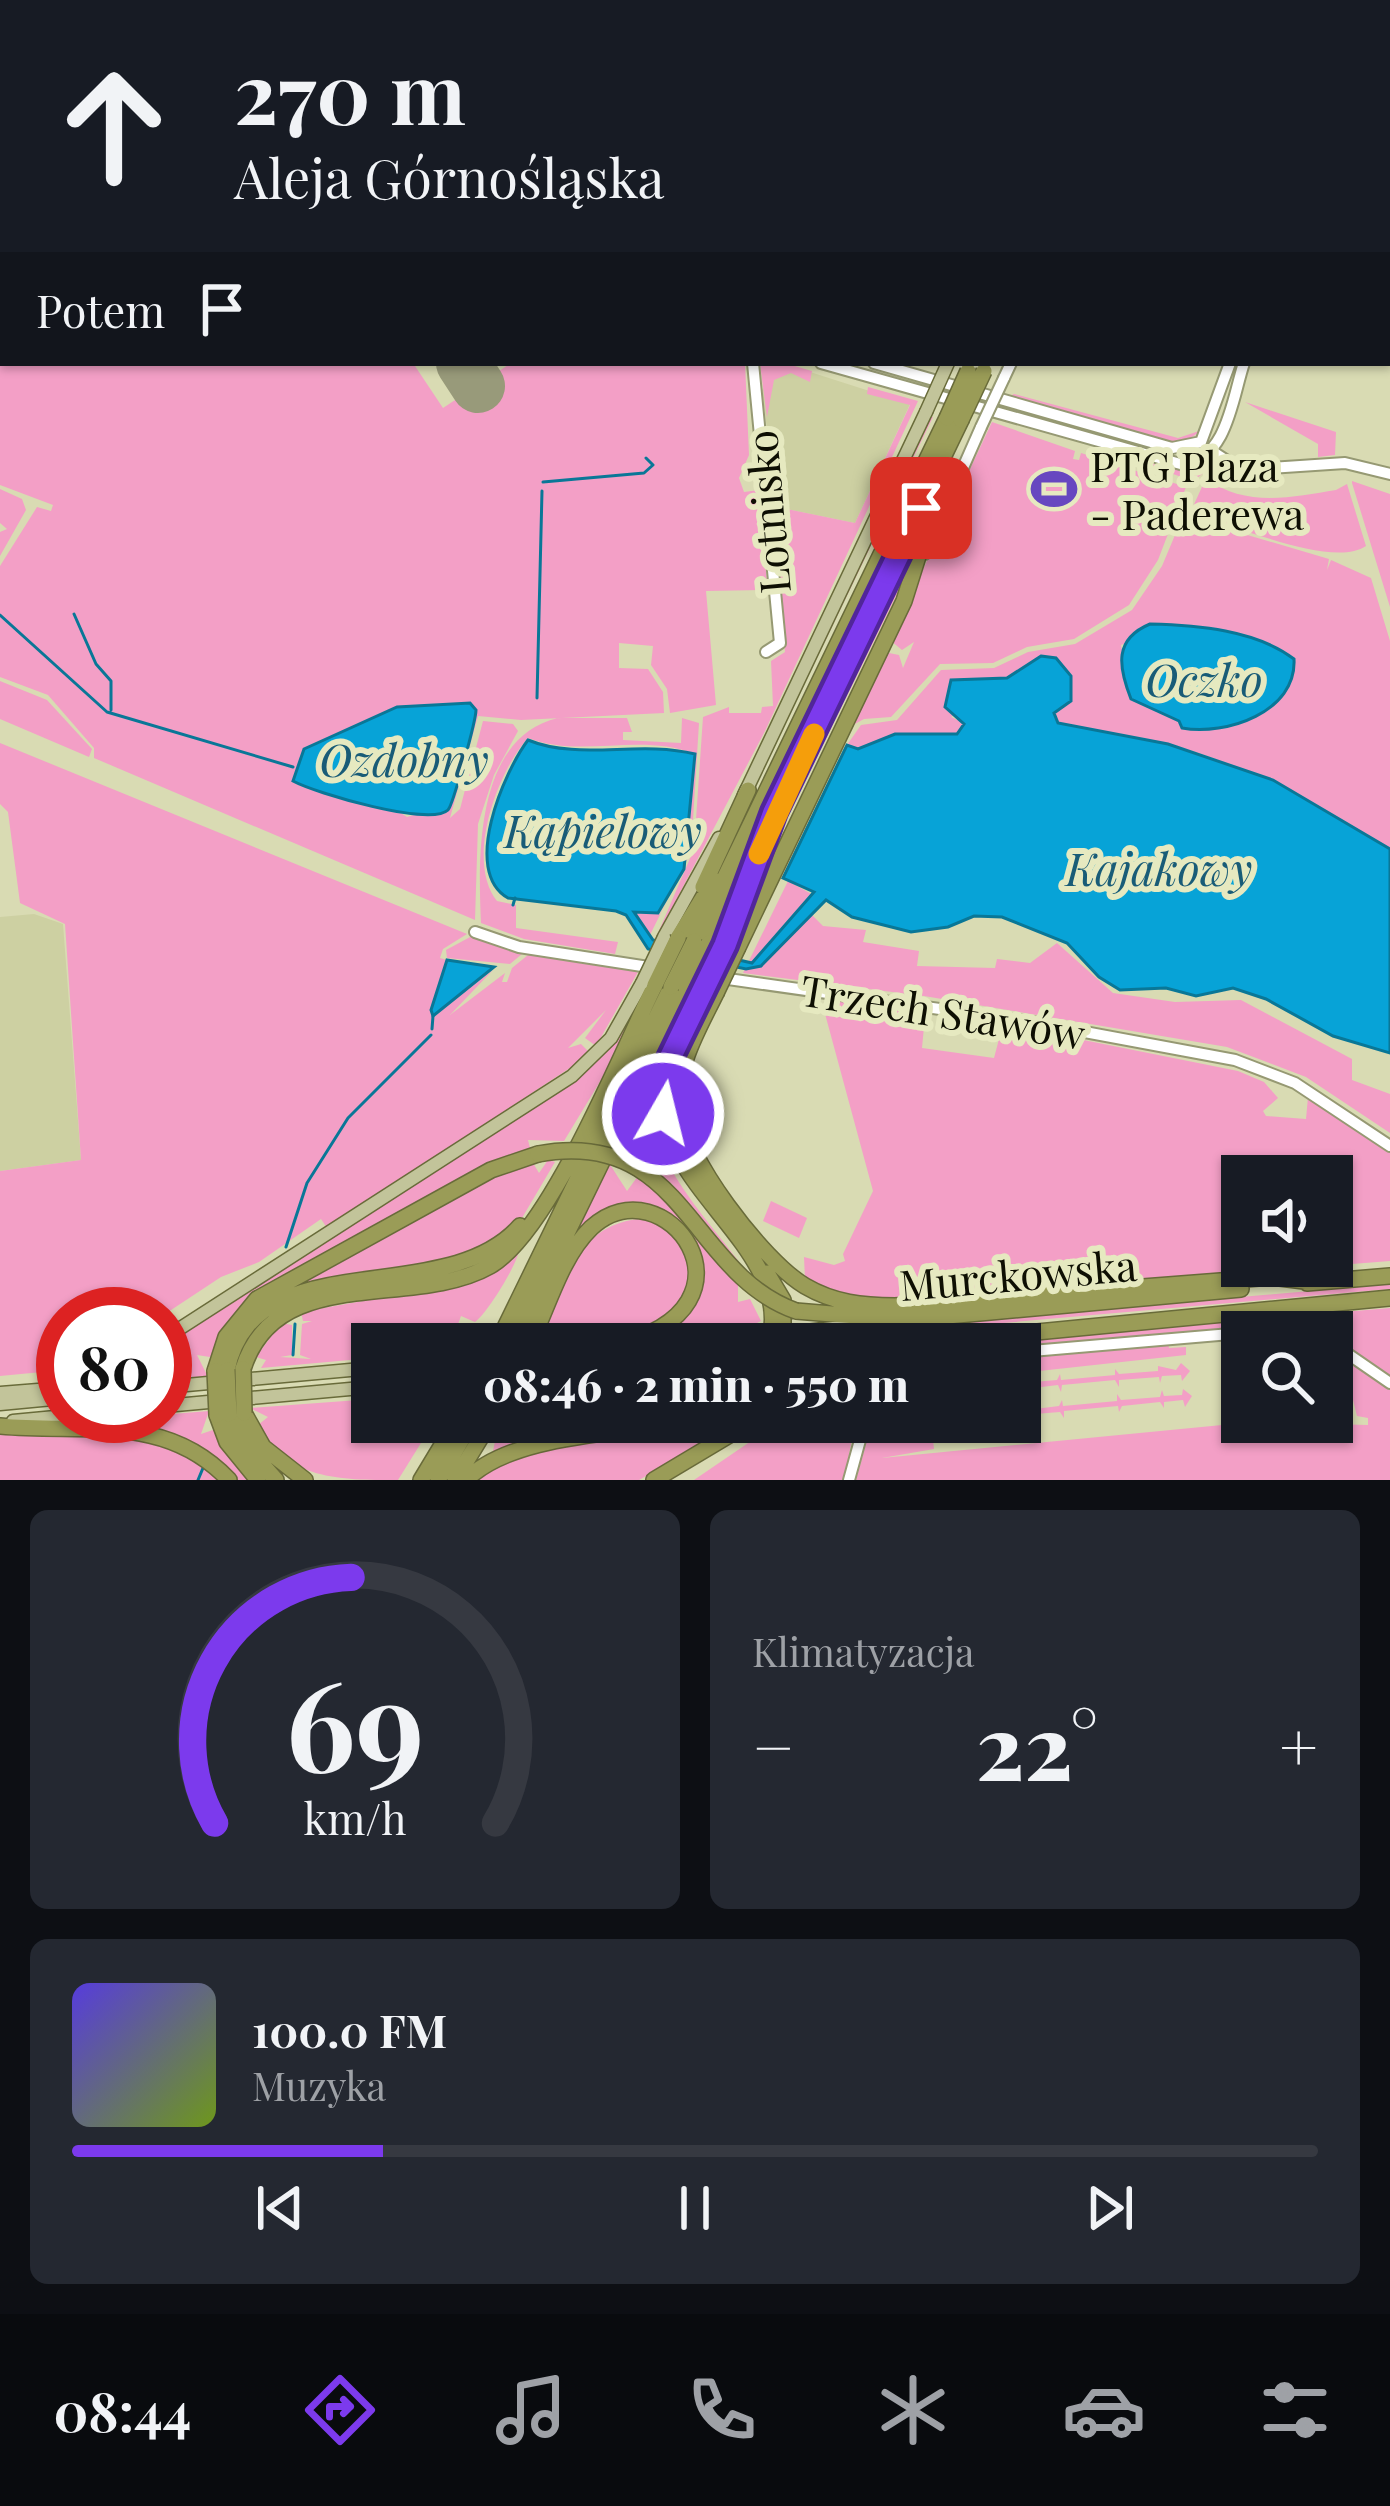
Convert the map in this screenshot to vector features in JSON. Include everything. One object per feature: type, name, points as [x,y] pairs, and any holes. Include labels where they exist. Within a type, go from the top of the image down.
[{"type":"highway","points":[[508,1323],[770,804],[978,367]]},
{"type":"highway","points":[[702,942],[793,823],[904,601],[954,419]]},
{"type":"highway","points":[[276,1480],[245,1445],[230,1414],[228,1370],[247,1324],[276,1301],[322,1287],[476,1260],[509,1239],[550,1192],[679,988],[702,942],[748,790]]},
{"type":"highway","points":[[523,1323],[770,804]]},
{"type":"highway","points":[[679,988],[665,1073],[665,1126],[677,1158],[779,1289],[786,1323]]},
{"type":"highway","points":[[679,988],[682,1128],[757,1241],[776,1264],[809,1289],[848,1303],[896,1306],[1221,1281]]},
{"type":"highway","points":[[258,1480],[227,1442],[226,1336],[257,1299],[490,1171],[538,1154],[589,1152],[651,1176],[678,1198],[744,1281],[796,1311],[904,1320]]},
{"type":"highway","points":[[540,1323],[576,1247],[591,1228],[622,1213],[654,1214],[672,1223],[691,1244],[696,1285],[672,1323]]},
{"type":"highway","points":[[745,1250],[767,1286],[769,1323]]},
{"type":"highway","name":"Murckowska","points":[[1353,1279],[1390,1276]]},
{"type":"highway","name":"Murckowska","points":[[904,1320],[1258,1287]]},
{"type":"highway","name":"Murckowska","points":[[1041,1329],[1384,1300]]},
{"type":"highway","points":[[230,1414],[305,1480]]},
{"type":"highway","points":[[0,1424],[137,1430],[184,1444],[229,1480]]},
{"type":"highway","points":[[421,1480],[443,1443]]},
{"type":"highway","points":[[438,1480],[460,1443]]},
{"type":"highway","points":[[455,1480],[477,1443]]},
{"type":"highway","points":[[466,1480],[494,1459],[560,1443]]},
{"type":"highway","points":[[654,1480],[716,1443]]},
{"type":"main road","points":[[748,790],[947,366]]},
{"type":"main road","points":[[192,1320],[572,1076],[611,1038],[679,988]]},
{"type":"main road","name":"Murckowska","points":[[885,1323],[904,1320]]},
{"type":"main road","points":[[192,1385],[351,1370]]},
{"type":"main road","points":[[192,1404],[351,1389]]},
{"type":"main road","points":[[0,1393],[36,1390]]},
{"type":"main road","points":[[0,1404],[36,1401]]},
{"type":"main road","points":[[0,1424],[36,1420]]},
{"type":"street","name":"Lotnisko","points":[[754,366],[780,643],[766,652]]},
{"type":"street","points":[[831,366],[1178,464],[1212,452]]},
{"type":"street","points":[[904,601],[1010,366]]},
{"type":"street","points":[[1201,442],[1229,366]]},
{"type":"street","points":[[1212,452],[1243,366]]},
{"type":"street","points":[[907,388],[914,368],[1172,448],[1201,442]]},
{"type":"street","points":[[1201,442],[1241,470],[1346,463],[1390,474]]},
{"type":"street","name":"Trzech Stawów","points":[[476,932],[556,954],[1031,1022],[1235,1060],[1295,1083],[1390,1146]]},
{"type":"street","points":[[1041,1350],[1221,1335]]},
{"type":"street","points":[[1353,1357],[1390,1383]]},
{"type":"street","points":[[849,1480],[859,1443]]},
{"type":"shaded area","points":[[0,366],[415,366],[443,408],[506,366],[745,366],[749,455],[739,478],[744,492],[759,490],[767,584],[762,590],[706,591],[716,705],[670,713],[667,689],[651,665],[653,646],[619,643],[619,668],[648,669],[663,692],[664,713],[521,720],[478,716],[450,818],[460,809],[483,721],[513,724],[518,731],[494,775],[478,824],[475,920],[94,758],[94,748],[48,695],[0,677],[0,566],[37,507],[51,511],[53,505],[0,485]],"holes":[[[470,703],[452,803],[407,817],[392,807],[296,784],[304,749],[397,707]]]},
{"type":"shaded area","points":[[760,366],[812,371],[810,382],[791,373],[774,380],[767,417]]},
{"type":"shaded area","points":[[780,366],[791,366],[910,404],[855,523],[777,507],[762,390]]},
{"type":"shaded area","points":[[868,387],[918,401],[765,731],[655,940],[694,849],[703,717],[729,707],[729,713],[761,713],[762,707],[773,706],[771,661],[785,652],[766,428],[772,431],[777,507],[855,523],[910,405],[867,394]]},
{"type":"shaded area","points":[[1014,394],[1178,438],[1202,430],[1182,444],[1167,442],[1008,397]]},
{"type":"shaded area","points":[[1245,402],[1336,432],[1335,455],[1318,457],[1318,444]]},
{"type":"shaded area","points":[[933,417],[722,855],[928,418]]},
{"type":"shaded area","points":[[992,422],[1075,451],[1073,459],[1079,460],[1081,453],[1186,487],[1158,560],[1129,605],[1074,639],[1027,647],[993,663],[940,664],[891,717],[864,719],[851,726],[884,652],[899,655],[903,668],[914,642],[902,650],[890,640]]},
{"type":"shaded area","points":[[1122,456],[1181,469],[1214,465],[1193,481]]},
{"type":"shaded area","points":[[1206,478],[1236,494],[1269,498],[1336,490],[1347,484],[1366,546],[1351,552],[1311,549],[1205,518],[1191,511]]},
{"type":"shaded area","points":[[1352,483],[1390,494],[1390,607]]},
{"type":"shaded area","points":[[0,489],[22,499],[26,510],[0,556],[0,532],[7,529],[0,523]]},
{"type":"shaded area","points":[[1183,516],[1329,559],[1327,570],[1331,560],[1371,578],[1390,641],[1390,849],[1310,802],[1199,753],[1058,723],[1054,713],[1071,701],[1072,689],[1067,672],[1055,658],[1041,656],[951,717],[964,723],[956,734],[895,734],[858,749],[847,745],[861,725],[897,720],[941,670],[994,668],[1028,652],[1075,644],[1132,610],[1162,566]],"holes":[[[1179,624],[1249,639],[1248,720],[1182,729],[1180,721],[1131,699],[1121,645]]]},
{"type":"shaded area","points":[[926,518],[897,594],[754,885],[772,838]]},
{"type":"shaded area","points":[[0,681],[47,700],[92,749],[89,757],[0,719]]},
{"type":"shaded area","points":[[558,718],[627,718],[632,732],[623,732],[623,740],[681,743],[682,718],[699,723],[691,852],[650,935],[633,911],[660,914],[685,864],[695,754],[653,745],[569,746],[528,738],[496,794],[484,863],[497,901],[516,905],[516,928],[618,942],[615,954],[524,939],[481,923],[482,834],[496,774],[511,749],[531,730]]},
{"type":"shaded area","points":[[0,743],[467,934],[443,949],[440,958],[447,960],[434,1016],[493,970],[450,1015],[505,973],[502,982],[507,982],[512,968],[528,955],[638,972],[596,1046],[585,1038],[606,1010],[568,1048],[581,1044],[588,1051],[585,1058],[327,1228],[321,1219],[259,1262],[221,1277],[192,1296],[192,1287],[36,1287],[36,1373],[0,1376],[0,1171],[81,1160],[65,924],[20,903],[8,812],[0,804]]},
{"type":"shaded area","points":[[788,881],[815,896],[805,908],[823,926],[866,930],[863,942],[919,951],[917,966],[995,968],[997,959],[1030,963],[1057,943],[1113,993],[1175,1002],[1241,1000],[1352,1059],[1352,1080],[1390,1094],[1390,1133],[1306,1077],[1227,1047],[924,996],[743,973]]},
{"type":"shaded area","points":[[34,914],[63,924],[81,1160],[0,1171],[0,917]]},
{"type":"shaded area","points":[[472,936],[522,954],[510,964],[447,958],[446,950]]},
{"type":"shaded area","points":[[646,988],[610,1065],[564,1141],[528,1140],[531,1152],[278,1282],[210,1357],[197,1355],[208,1377],[192,1378],[192,1326],[579,1078],[610,1049]]},
{"type":"shaded area","points":[[694,991],[655,1080],[653,1117],[659,1142],[684,1190],[749,1276],[672,1184],[616,1148]]},
{"type":"shaded area","points":[[837,1000],[925,1016],[922,1048],[994,1058],[1003,1024],[1238,1071],[1264,1082],[1278,1098],[1263,1111],[1266,1116],[1306,1119],[1308,1097],[1390,1153],[1390,1261],[1353,1264],[1353,1155],[1221,1155],[1221,1274],[885,1301],[838,1295],[805,1279],[804,1257],[834,1265],[845,1261],[843,1254],[873,1191],[824,1010]]},
{"type":"shaded area","points":[[548,1160],[555,1162],[522,1218],[505,1237],[473,1257],[308,1286],[249,1312],[485,1179],[533,1163],[539,1173]]},
{"type":"shaded area","points":[[609,1163],[627,1191],[638,1176],[652,1184],[738,1284],[738,1302],[750,1299],[761,1321],[678,1323],[697,1293],[701,1275],[694,1238],[662,1211],[634,1208],[605,1212],[533,1323]]},
{"type":"shaded area","points":[[771,1201],[807,1218],[799,1238],[763,1221]]},
{"type":"shaded area","points":[[648,1218],[666,1226],[690,1260],[686,1300],[655,1323],[546,1323],[576,1258],[604,1230]]},
{"type":"shaded area","points":[[519,1250],[494,1299],[475,1322],[461,1316],[458,1323],[351,1323],[351,1360],[261,1368],[266,1360],[256,1357],[281,1323],[292,1325],[292,1355],[280,1357],[311,1359],[300,1355],[302,1324],[312,1321],[303,1321],[301,1312],[447,1286]]},
{"type":"shaded area","points":[[1390,1284],[1390,1289],[1003,1323],[969,1321]]},
{"type":"shaded area","points":[[1390,1308],[1390,1378],[1353,1352],[1353,1311]]},
{"type":"shaded area","points":[[1221,1323],[1221,1332],[1041,1346],[1041,1338]]},
{"type":"shaded area","points":[[1168,1343],[1169,1348],[1186,1347],[1186,1355],[1041,1371],[1041,1354]]},
{"type":"shaded area","points":[[1181,1363],[1190,1371],[1182,1381],[1181,1375],[1162,1376],[1160,1383],[1159,1377],[1119,1380],[1119,1387],[1115,1380],[1062,1385],[1061,1392],[1058,1385],[1041,1387],[1041,1381],[1057,1380],[1060,1374],[1061,1380],[1115,1375],[1115,1369],[1119,1374],[1158,1371],[1158,1366],[1176,1370]]},
{"type":"shaded area","points":[[1353,1365],[1390,1390],[1390,1480],[856,1480],[866,1443],[933,1443],[934,1449],[882,1458],[1221,1425],[1221,1443],[1353,1443],[1353,1425],[1368,1425],[1368,1418],[1357,1416]]},
{"type":"shaded area","points":[[1183,1389],[1192,1396],[1185,1407],[1183,1400],[1164,1402],[1164,1408],[1160,1402],[1122,1406],[1119,1412],[1118,1406],[1064,1411],[1064,1418],[1060,1412],[1041,1414],[1041,1408],[1059,1406],[1062,1400],[1063,1406],[1117,1401],[1117,1394],[1121,1400],[1160,1397],[1162,1390],[1164,1396],[1182,1395]]},
{"type":"shaded area","points":[[351,1401],[351,1443],[421,1443],[398,1480],[335,1477],[299,1467],[284,1457],[258,1425],[268,1417],[250,1408]]},
{"type":"shaded area","points":[[209,1411],[201,1434],[216,1429],[253,1480],[234,1480],[209,1456],[157,1443],[192,1443],[192,1412]]},
{"type":"shaded area","points":[[36,1433],[36,1443],[170,1443],[224,1480],[0,1480],[0,1434]]},
{"type":"shaded area","points":[[495,1443],[533,1443],[493,1451]]},
{"type":"shaded area","points":[[705,1443],[639,1480],[471,1480],[520,1454],[550,1446]]},
{"type":"shaded area","points":[[748,1443],[851,1443],[844,1480],[694,1480]]},
{"type":"water","name":"Oczko","points":[[1150,624],[1206,628],[1262,641],[1294,659],[1292,678],[1284,693],[1256,716],[1218,728],[1182,728],[1179,721],[1131,699],[1127,687],[1122,665],[1125,646]]},
{"type":"water","name":"Kajakowy","points":[[1041,656],[1056,658],[1071,676],[1071,701],[1054,713],[1058,723],[1168,744],[1273,780],[1390,849],[1390,1053],[1333,1036],[1266,999],[1233,988],[1196,996],[1166,988],[1120,990],[1099,977],[1067,943],[1002,917],[974,916],[948,927],[911,932],[852,917],[826,900],[761,966],[746,969],[648,949],[626,915],[616,911],[508,898],[494,885],[487,845],[491,821],[508,774],[528,740],[568,749],[695,754],[684,869],[658,913],[634,912],[653,940],[752,963],[814,892],[783,878],[847,745],[858,749],[895,734],[957,734],[964,724],[945,707],[951,680],[1007,678]]},
{"type":"water","name":"Ozdobny","points":[[470,703],[475,717],[448,810],[437,814],[397,811],[293,781],[304,749],[397,707]]},
{"type":"water","points":[[447,960],[494,967],[433,1016],[431,1010]]},
{"type":"waterway","points":[[543,482],[644,473],[653,465],[646,458]]},
{"type":"waterway","points":[[537,698],[542,491]]},
{"type":"waterway","points":[[74,614],[96,664],[111,681],[111,710]]},
{"type":"waterway","points":[[0,615],[107,712],[293,767]]},
{"type":"waterway","points":[[513,905],[515,898]]},
{"type":"waterway","points":[[432,1029],[433,1016]]},
{"type":"waterway","points":[[286,1247],[307,1183],[348,1118],[431,1035]]},
{"type":"waterway","points":[[293,1355],[295,1324]]},
{"type":"waterway","points":[[198,1480],[203,1468]]},
{"type":"runway","points":[[465,366],[478,386]]},
{"type":"slow traffic","points":[[759,854],[774,812],[814,734]]},
{"type":"place","name":"PTG Plaza - Paderewa","points":[[1054,489]]},
{"type":"route","points":[[663,1114],[670,1058],[725,945],[774,812],[921,508]]},
{"type":"water label","name":"Kąpielowy","points":[[603,829]]}]
